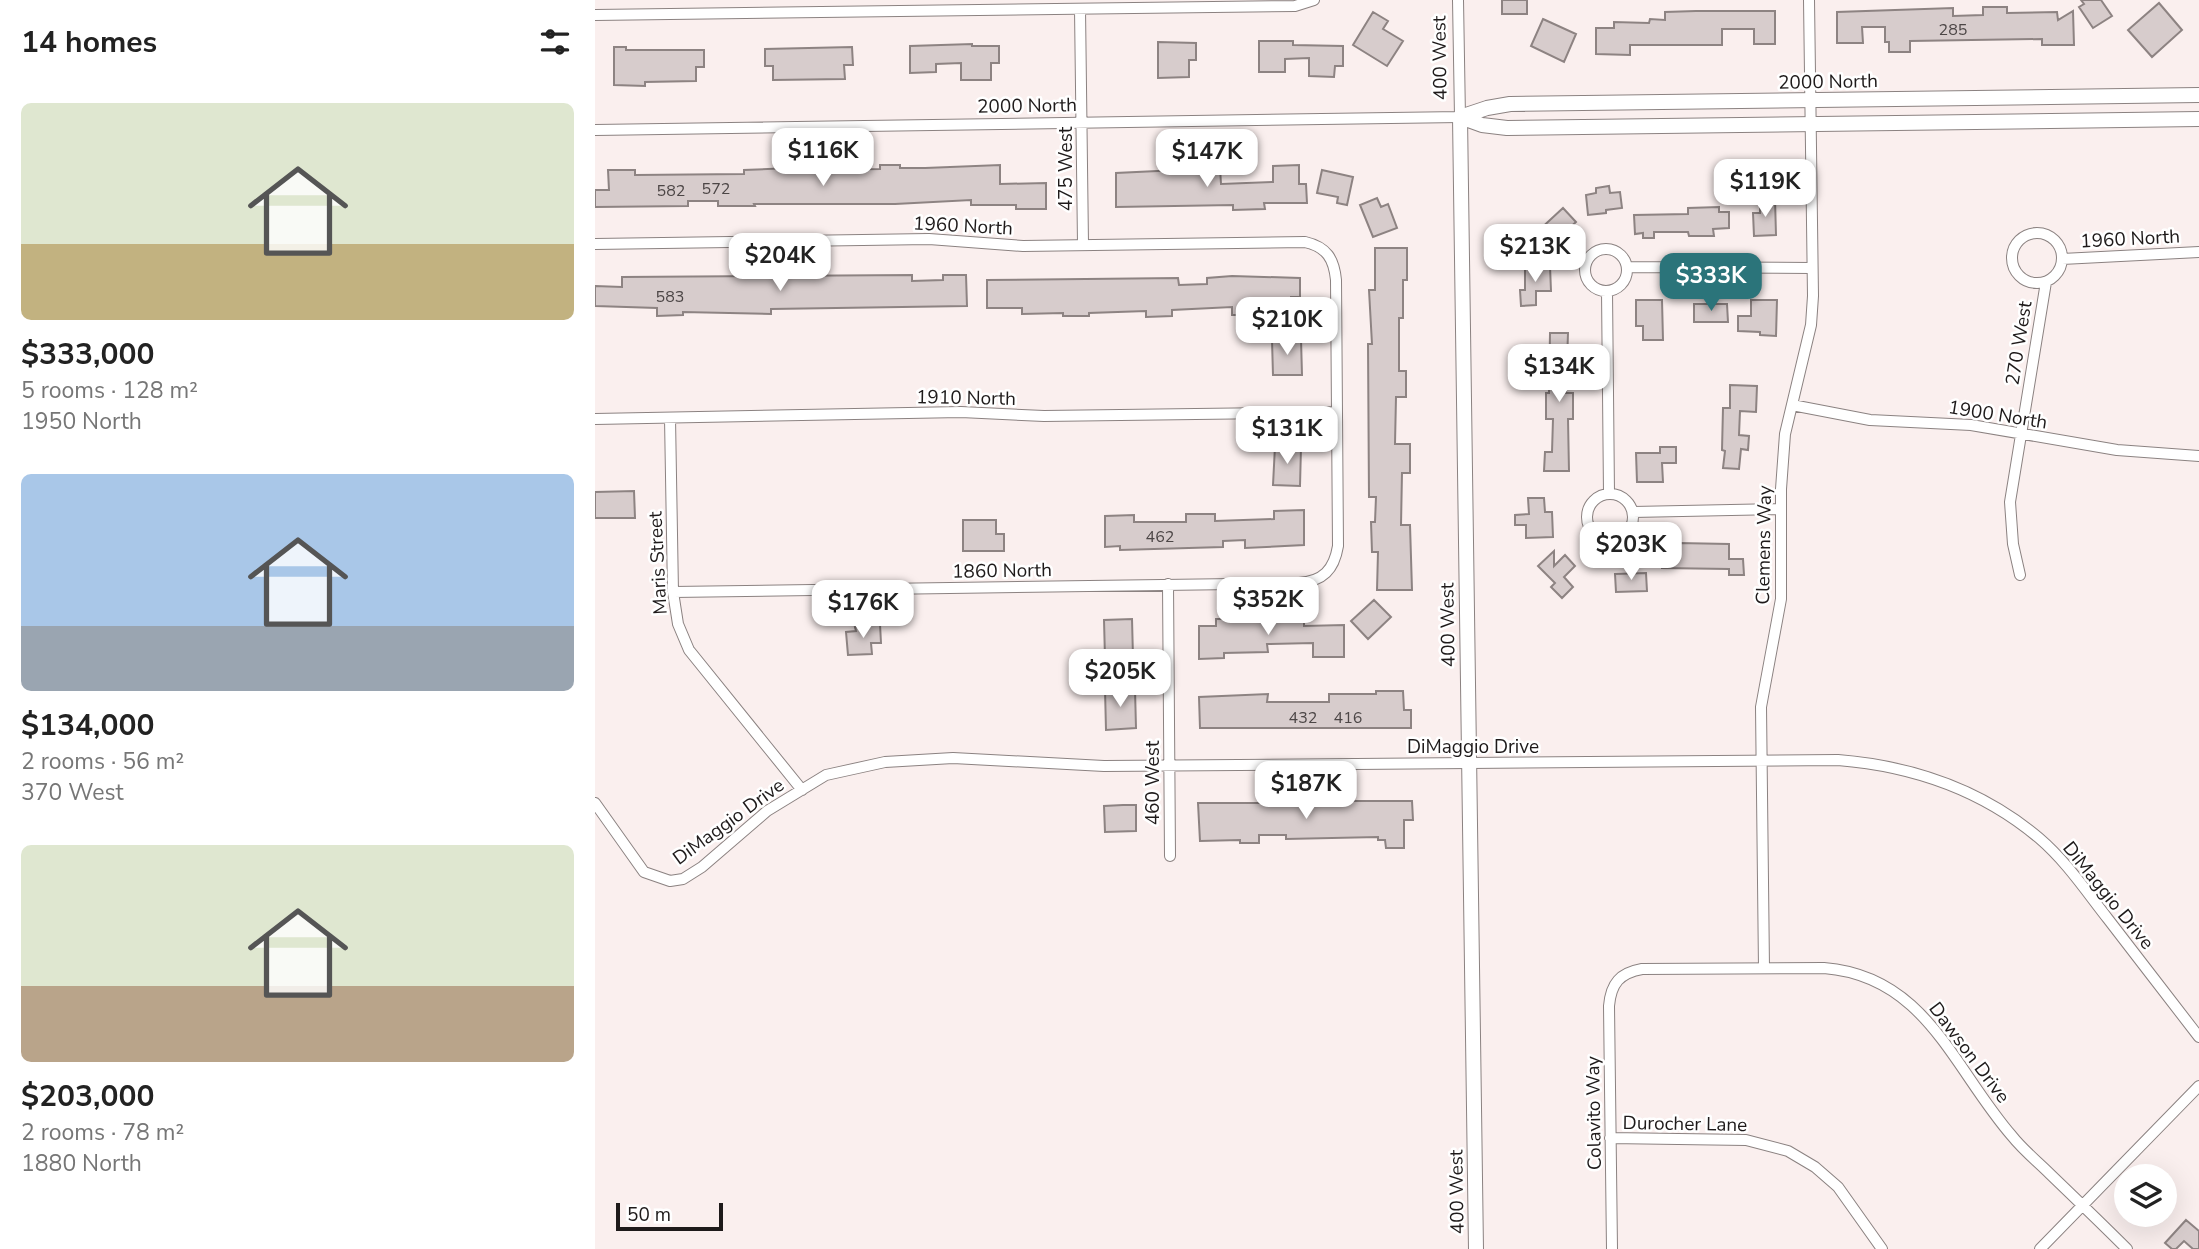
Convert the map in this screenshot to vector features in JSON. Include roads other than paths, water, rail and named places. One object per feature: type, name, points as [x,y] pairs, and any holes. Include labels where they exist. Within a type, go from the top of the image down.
[{"type":"street","points":[[652,0],[653,14]]},
{"type":"street","points":[[595,15],[967,5],[1080,9],[1295,6],[1314,0]]},
{"type":"street","name":"400 West","points":[[1458,0],[1476,1249]]},
{"type":"street","name":"Clemens Way","points":[[1763,968],[1761,707],[1781,600],[1783,447],[1811,325],[1809,0]]},
{"type":"street","name":"475 West","points":[[1080,9],[1083,244]]},
{"type":"street","name":"2000 North","points":[[595,130],[1459,117],[1510,104],[2199,95]]},
{"type":"street","name":"2000 North","points":[[1459,117],[1482,125],[1507,128],[2199,119]]},
{"type":"street","points":[[2029,234],[2045,234],[2058,244],[2062,259],[2058,273],[2046,282],[2030,283],[2017,274],[2011,259],[2016,244],[2029,234]]},
{"type":"street","name":"1960 North","points":[[595,244],[929,239],[1023,246],[1296,242],[1314,244],[1327,253],[1335,266],[1336,412]]},
{"type":"street","points":[[1614,250],[1623,257],[1627,267],[1622,284],[1607,291],[1596,288],[1588,280],[1585,269],[1588,258],[1597,251],[1614,250]]},
{"type":"street","name":"1960 North","points":[[2062,259],[2199,252]]},
{"type":"street","points":[[1627,267],[1812,268]]},
{"type":"street","name":"270 West","points":[[2019,575],[2010,510],[2046,282]]},
{"type":"street","points":[[1607,291],[1609,494]]},
{"type":"street","name":"1900 North","points":[[1792,405],[1870,419],[1971,425],[2128,452],[2199,456]]},
{"type":"street","name":"1910 North","points":[[595,419],[961,412],[1044,416],[1336,412]]},
{"type":"street","name":"1860 North","points":[[673,592],[1316,581],[1333,565],[1338,546],[1336,412]]},
{"type":"street","name":"Maris Street","points":[[670,418],[673,592],[678,624],[689,650],[802,790]]},
{"type":"street","points":[[1609,494],[1626,501],[1633,512],[1632,524],[1620,538],[1608,540],[1597,536],[1589,526],[1587,514],[1593,502],[1609,494]]},
{"type":"street","points":[[1633,512],[1781,509]]},
{"type":"street","name":"460 West","points":[[1168,584],[1171,856]]},
{"type":"street","name":"DiMaggio Drive","points":[[595,803],[644,872],[670,881],[683,879],[702,867],[767,811],[826,775],[885,762],[953,758],[1104,766],[1838,760],[1902,770],[1945,783],[2007,814],[2041,840],[2070,870],[2199,1037]]},
{"type":"street","name":"Dawson Drive","points":[[1618,979],[1627,972],[1642,969],[1839,969],[1868,977],[1897,992],[1922,1014],[2012,1137],[2127,1249]]},
{"type":"street","name":"Colavito Way","points":[[1612,1249],[1609,1006],[1610,990],[1618,979]]},
{"type":"street","points":[[2041,1249],[2199,1086]]},
{"type":"street","name":"Durocher Lane","points":[[1611,1139],[1746,1140],[1789,1152],[1815,1167],[1838,1187],[1882,1249]]}]
